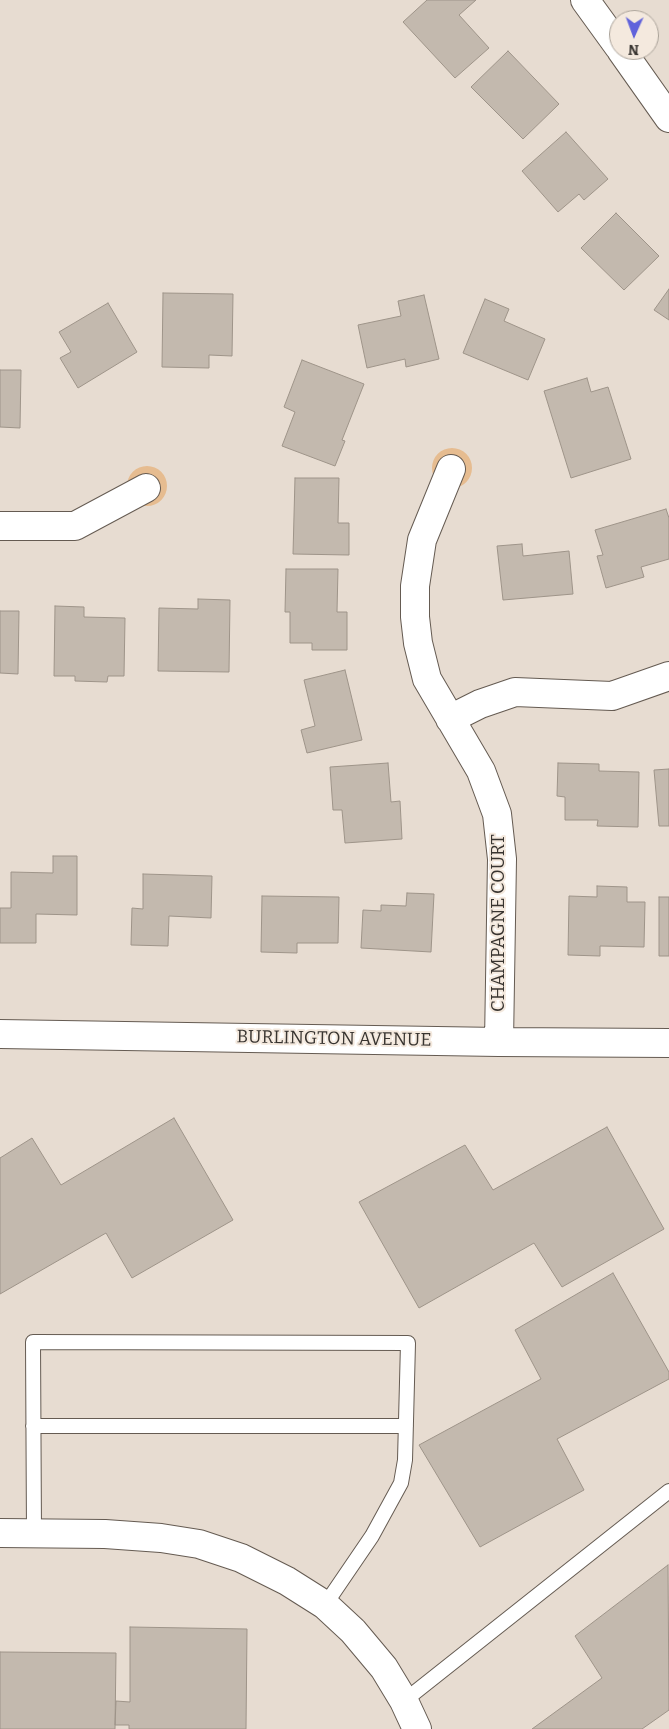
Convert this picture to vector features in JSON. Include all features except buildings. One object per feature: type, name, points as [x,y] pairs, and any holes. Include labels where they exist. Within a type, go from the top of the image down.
[{"type":"street","points":[[585,0],[609,34]]},
{"type":"street","points":[[628,60],[669,118]]},
{"type":"street","name":"CHAMPAGNE COURT","points":[[450,469],[422,540],[415,586],[418,643],[427,679],[481,771],[489,790],[498,822],[502,859],[499,1042]]},
{"type":"street","points":[[0,526],[75,526],[146,488]]},
{"type":"street","points":[[450,719],[480,704],[515,692],[612,696],[669,676]]},
{"type":"street","name":"BURLINGTON AVENUE","points":[[0,1034],[669,1043]]},
{"type":"street","points":[[0,1534],[106,1534],[161,1538],[199,1544],[241,1558],[287,1581],[325,1605],[353,1631],[384,1668],[404,1701],[417,1729]]},
{"type":"lane","points":[[34,1534],[33,1342],[408,1344],[405,1460],[401,1483],[372,1536],[325,1605]]},
{"type":"lane","points":[[33,1426],[406,1426]]},
{"type":"lane","points":[[404,1701],[669,1491]]},
{"type":"shaded area","points":[[456,448],[463,451],[469,457],[472,468],[471,476],[463,485],[456,488],[448,488],[441,485],[433,476],[432,464],[435,457],[444,449]]},
{"type":"shaded area","points":[[147,466],[161,472],[167,486],[161,500],[147,506],[133,500],[127,486],[133,472]]}]
